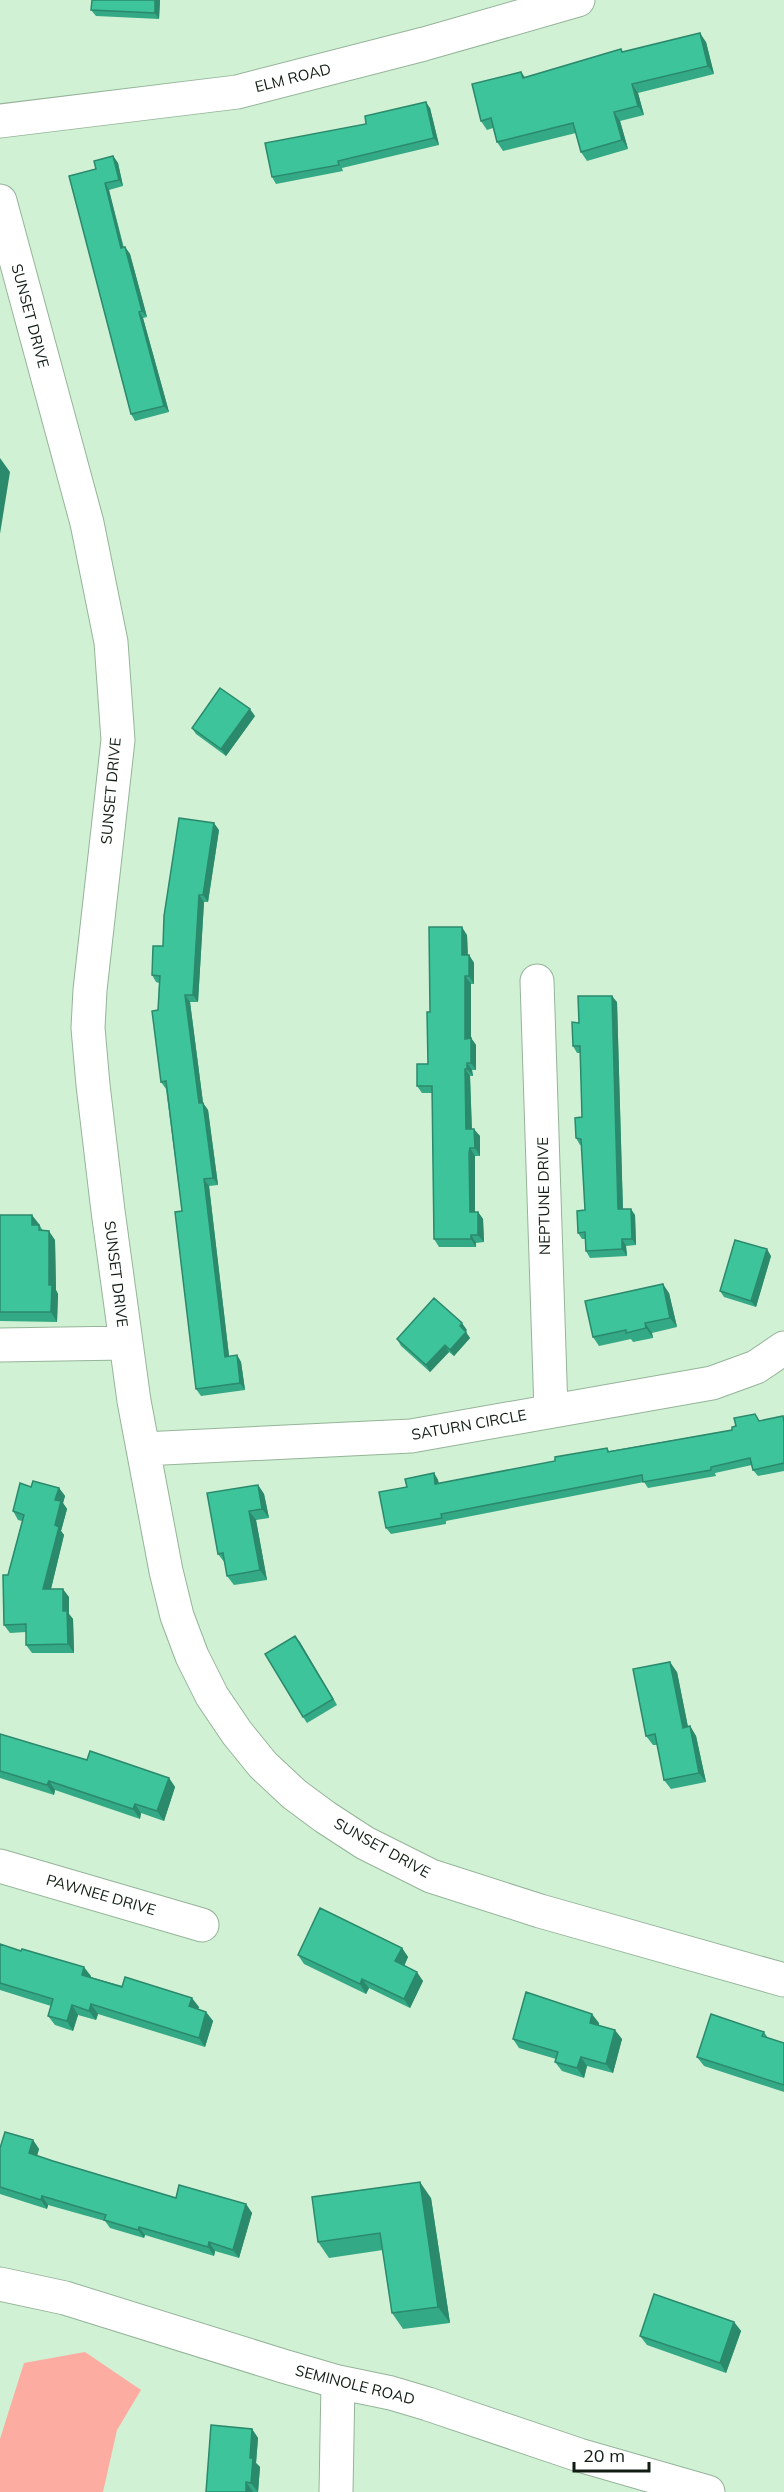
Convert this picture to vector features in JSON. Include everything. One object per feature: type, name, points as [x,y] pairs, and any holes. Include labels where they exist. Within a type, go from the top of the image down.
[{"type":"street","name":"ELM ROAD","points":[[0,121],[237,92],[424,44],[578,0]]},
{"type":"street","name":"SUNSET DRIVE","points":[[0,201],[87,523],[111,642],[118,740],[90,990],[88,1028],[125,1343],[166,1571],[177,1616],[192,1656],[212,1696],[237,1733],[263,1765],[294,1794],[365,1842],[431,1876],[540,1911],[784,1980]]},
{"type":"street","name":"NEPTUNE DRIVE","points":[[537,981],[551,1411]]},
{"type":"street","points":[[0,1345],[125,1343]]},
{"type":"street","name":"SATURN CIRCLE","points":[[143,1449],[411,1436],[712,1383],[756,1367],[784,1348]]},
{"type":"street","name":"PAWNEE DRIVE","points":[[0,1866],[202,1925]]},
{"type":"street","name":"SEMINOLE ROAD","points":[[0,2284],[84,2303],[338,2382],[391,2393],[579,2455],[708,2492]]},
{"type":"street","points":[[336,2492],[338,2382]]},
{"type":"shaded area","points":[[85,2352],[141,2390],[117,2430],[103,2492],[0,2492],[0,2439],[24,2363]]},
{"type":"building","points":[[92,0],[155,0],[155,13],[91,10]]},
{"type":"building","points":[[700,33],[708,66],[632,84],[638,106],[614,112],[622,140],[581,152],[573,123],[497,142],[491,118],[481,121],[472,84],[521,72],[523,78],[621,49],[622,52]]},
{"type":"building","points":[[426,102],[434,138],[338,161],[339,165],[272,177],[265,143],[366,124],[365,116]]},
{"type":"building","points":[[113,156],[119,180],[105,183],[121,248],[125,247],[142,311],[139,312],[164,406],[131,414],[69,176],[96,169],[94,161]]},
{"type":"building","points":[[220,688],[250,709],[221,749],[192,728]]},
{"type":"building","points":[[179,818],[214,823],[203,895],[199,895],[193,995],[185,995],[199,1103],[203,1103],[213,1178],[204,1179],[225,1357],[237,1355],[240,1383],[196,1389],[175,1212],[182,1211],[166,1081],[161,1082],[152,1011],[158,1010],[160,976],[152,975],[153,946],[163,946],[164,916]]},
{"type":"building","points":[[429,927],[462,927],[462,955],[469,955],[469,976],[465,976],[465,1039],[471,1038],[471,1063],[467,1063],[467,1069],[465,1069],[466,1129],[474,1129],[475,1148],[470,1148],[469,1153],[470,1212],[478,1212],[478,1235],[471,1235],[471,1239],[434,1239],[432,1086],[417,1086],[417,1064],[428,1064]]},
{"type":"building","points":[[578,996],[612,996],[618,1209],[631,1209],[632,1239],[622,1239],[622,1249],[586,1251],[585,1232],[578,1233],[577,1211],[585,1210],[581,1139],[576,1138],[575,1118],[582,1117],[580,1046],[573,1046],[572,1022],[579,1023]]},
{"type":"building","points":[[0,1215],[32,1215],[32,1225],[39,1225],[39,1230],[49,1231],[51,1312],[0,1312]]},
{"type":"building","points":[[735,1240],[767,1249],[751,1301],[720,1291]]},
{"type":"building","points":[[663,1284],[670,1318],[645,1323],[646,1328],[626,1333],[626,1330],[593,1337],[585,1301]]},
{"type":"building","points":[[434,1298],[462,1323],[460,1326],[466,1332],[450,1350],[445,1345],[426,1365],[397,1339]]},
{"type":"building","points":[[755,1414],[759,1421],[783,1416],[784,1463],[753,1470],[750,1458],[711,1467],[711,1470],[643,1482],[642,1475],[441,1514],[442,1518],[386,1528],[379,1492],[407,1487],[405,1479],[434,1473],[435,1484],[555,1461],[555,1457],[607,1448],[608,1452],[732,1430],[732,1427],[736,1426],[734,1418]]},
{"type":"building","points":[[33,1481],[59,1488],[55,1500],[61,1501],[55,1525],[59,1527],[43,1589],[63,1589],[63,1611],[67,1611],[68,1644],[26,1645],[26,1624],[4,1625],[3,1575],[8,1575],[24,1515],[13,1511],[20,1483],[31,1487]]},
{"type":"building","points":[[258,1485],[262,1509],[249,1511],[260,1570],[227,1576],[223,1553],[218,1554],[207,1493]]},
{"type":"building","points":[[295,1636],[333,1699],[303,1717],[265,1654]]},
{"type":"building","points":[[670,1662],[683,1728],[690,1726],[699,1773],[664,1780],[655,1734],[646,1736],[633,1669]]},
{"type":"building","points":[[0,1734],[87,1760],[90,1751],[169,1778],[157,1811],[135,1804],[133,1809],[49,1781],[47,1785],[0,1771]]},
{"type":"building","points":[[320,1908],[402,1948],[395,1961],[417,1972],[404,1999],[362,1979],[360,1984],[298,1955]]},
{"type":"building","points":[[0,1944],[84,1967],[82,1975],[122,1987],[125,1977],[192,1998],[189,2006],[206,2012],[199,2038],[91,2004],[89,2011],[72,2005],[67,2021],[48,2016],[53,1999],[0,1983]]},
{"type":"building","points":[[526,1992],[592,2014],[590,2023],[615,2030],[606,2064],[581,2057],[577,2068],[555,2062],[558,2052],[513,2039]]},
{"type":"building","points":[[711,2014],[764,2032],[762,2036],[784,2043],[784,2085],[697,2057]]},
{"type":"building","points":[[5,2132],[33,2140],[29,2153],[176,2198],[179,2185],[246,2204],[233,2250],[209,2242],[208,2247],[139,2227],[138,2230],[104,2220],[106,2215],[42,2196],[41,2200],[0,2187],[0,2148]]},
{"type":"building","points":[[420,2182],[438,2307],[392,2313],[380,2233],[318,2242],[312,2197]]},
{"type":"building","points":[[654,2294],[734,2322],[720,2363],[640,2336]]},
{"type":"building","points":[[211,2425],[252,2429],[251,2483],[246,2482],[246,2492],[206,2492]]}]
